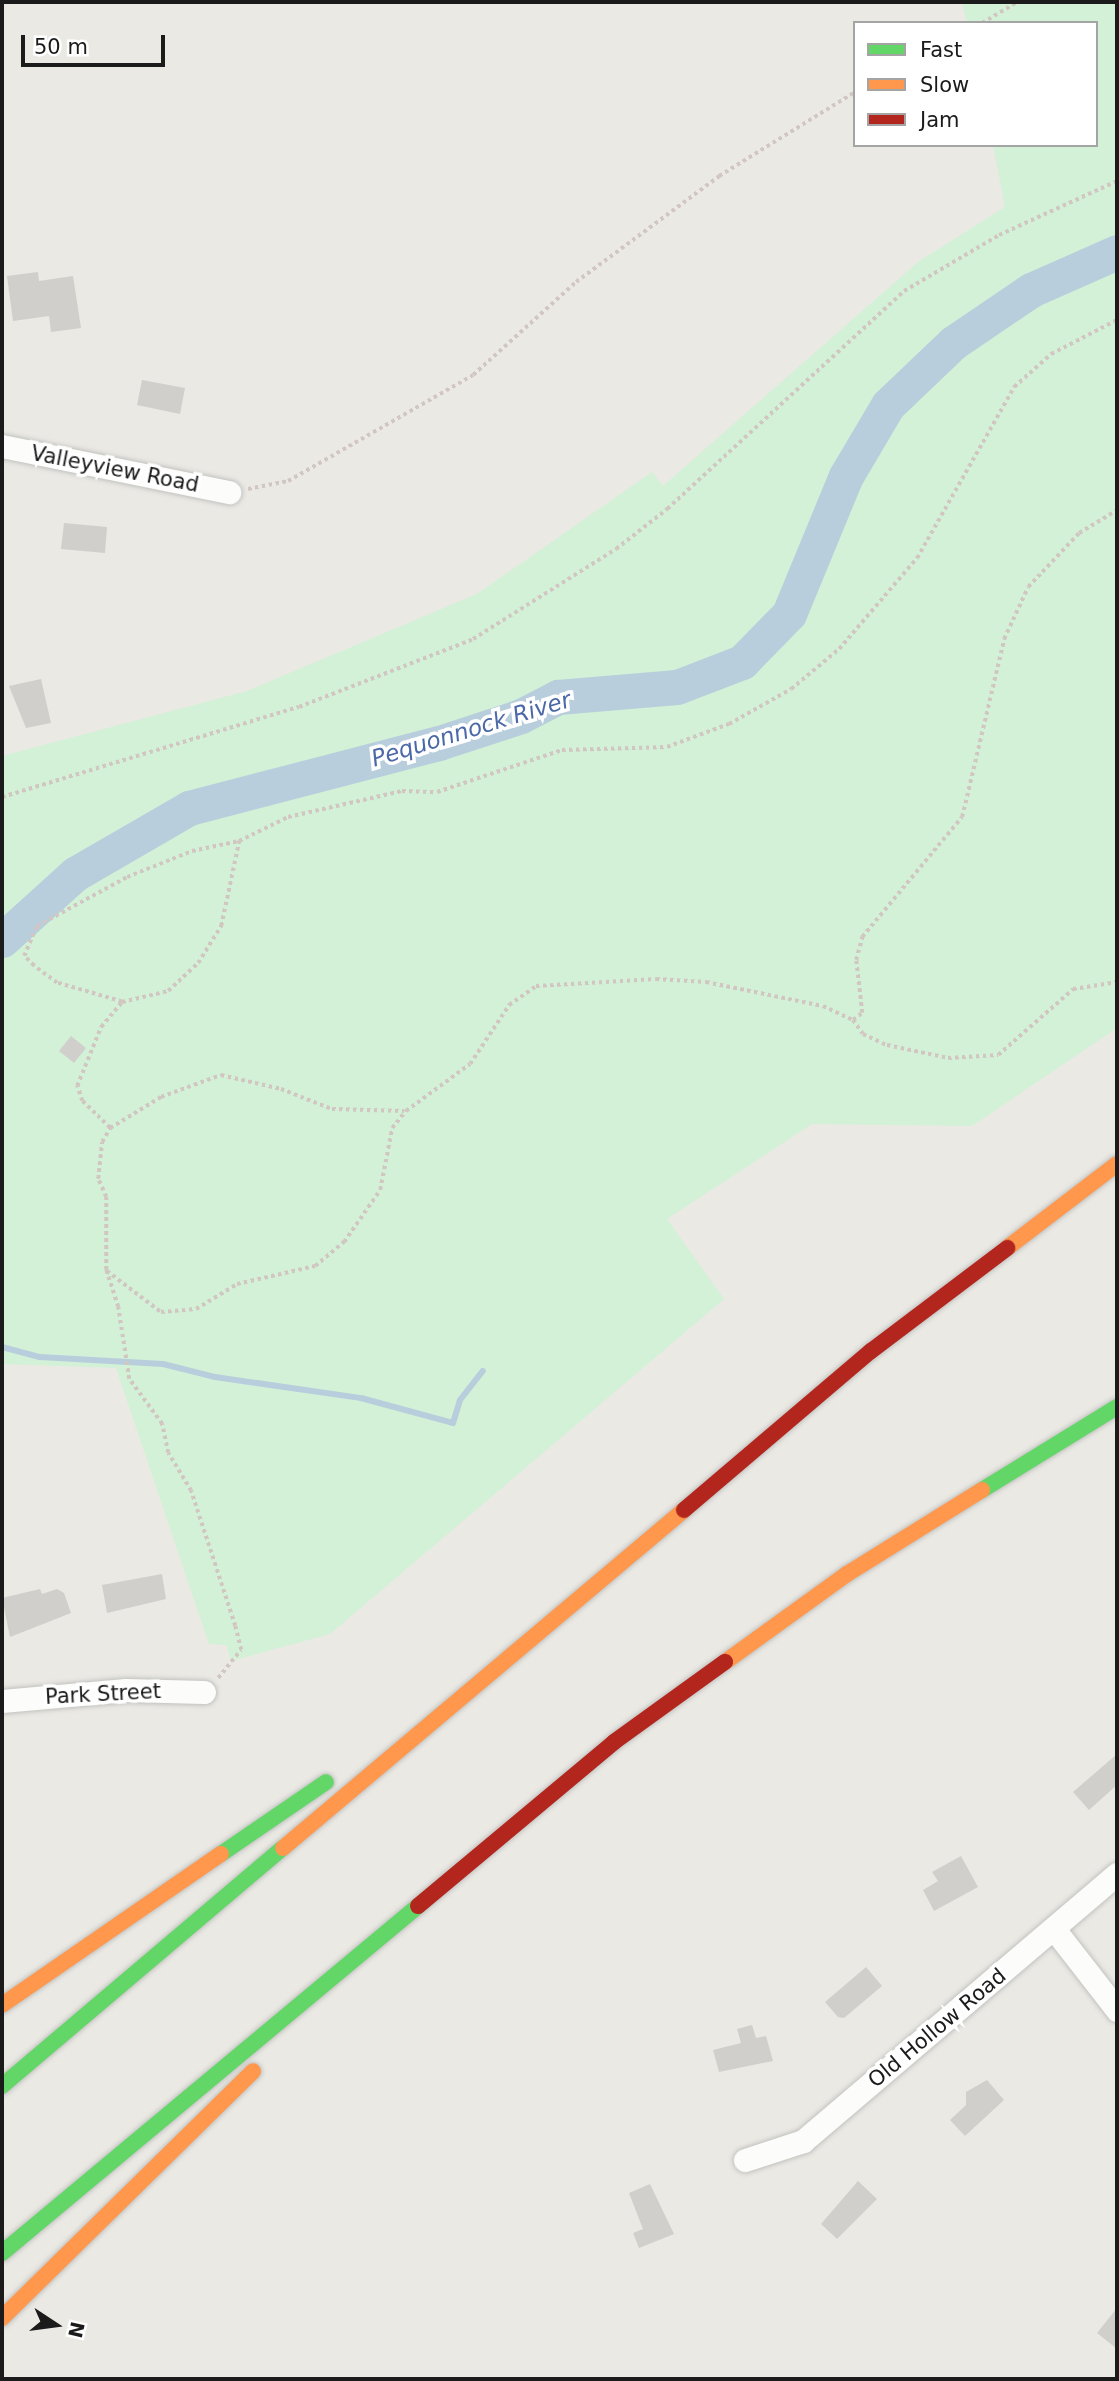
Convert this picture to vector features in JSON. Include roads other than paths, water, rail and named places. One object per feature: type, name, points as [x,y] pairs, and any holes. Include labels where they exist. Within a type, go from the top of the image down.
[{"type":"highway","points":[[2,2086],[925,1306],[1117,1164]]},
{"type":"highway","points":[[2,2253],[503,1829],[799,1608],[1117,1407]]},
{"type":"highway","points":[[380,1742],[603,1577]]},
{"type":"highway","points":[[2,2005],[335,1775]]},
{"type":"highway","points":[[2,2318],[503,1829]]},
{"type":"street","name":"Valleyview Road","points":[[2,446],[229,492]]},
{"type":"street","name":"Park Street","points":[[2,1701],[126,1690],[204,1692]]},
{"type":"street","name":"Old Hollow Road","points":[[746,2160],[803,2141],[1117,1874]]},
{"type":"street","points":[[1054,1929],[1117,2010]]},
{"type":"waterway","name":"Pequonnock River","points":[[2,940],[75,874],[189,808],[439,743],[521,716],[558,697],[677,687],[742,662],[789,614],[846,476],[888,405],[953,343],[1031,290],[1117,252]]},
{"type":"waterway","points":[[2,1347],[40,1357],[163,1364],[215,1377],[361,1398],[453,1423],[460,1400],[483,1371]]}]
